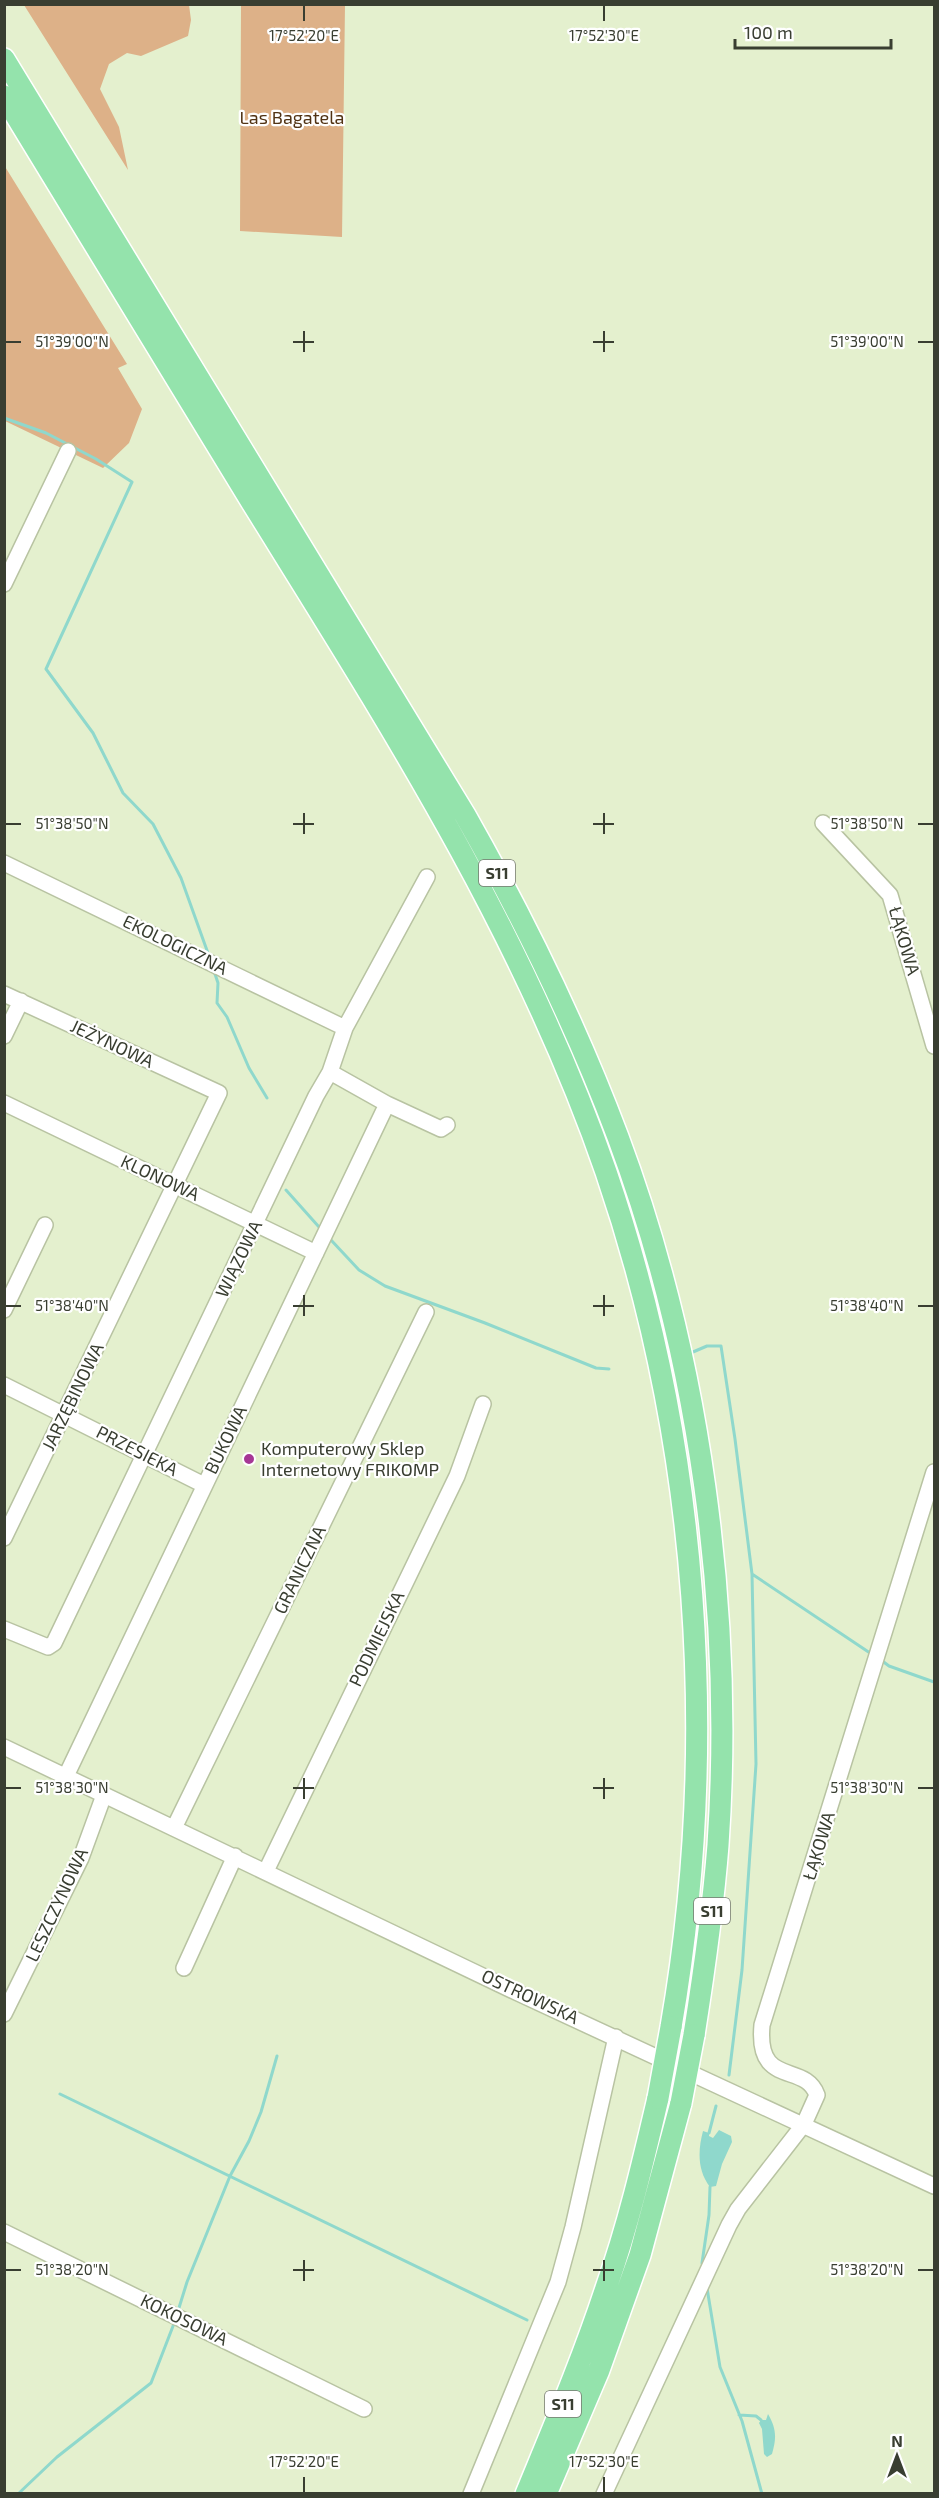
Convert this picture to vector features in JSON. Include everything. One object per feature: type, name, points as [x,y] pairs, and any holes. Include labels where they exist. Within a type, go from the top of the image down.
[{"type":"highway","name":"S11","points":[[4,59],[470,825],[512,899],[583,1048],[619,1139],[652,1240],[688,1385],[699,1446],[713,1556],[721,1694],[721,1786],[710,1935],[681,2103],[640,2255],[599,2370],[546,2493]]},
{"type":"highway","name":"S11","points":[[4,96],[342,648],[461,849],[542,1008],[606,1173],[640,1290],[668,1417],[680,1492],[691,1600],[696,1701],[696,1788],[690,1880],[678,1986],[658,2098],[639,2178],[607,2288],[569,2390],[525,2493]]},
{"type":"street","points":[[4,584],[68,451]]},
{"type":"street","name":"ŁĄKOWA","points":[[824,823],[890,895],[934,1046]]},
{"type":"street","name":"EKOLOGICZNA","points":[[4,863],[345,1028]]},
{"type":"street","name":"WIĄZOWA","points":[[4,1629],[39,1645],[48,1647],[54,1643],[316,1096],[330,1072],[345,1028],[427,877]]},
{"type":"street","name":"JEŻYNOWA","points":[[4,994],[219,1094]]},
{"type":"street","points":[[4,1036],[21,1001]]},
{"type":"street","points":[[330,1072],[387,1104],[441,1129],[447,1125]]},
{"type":"street","name":"JARZĘBINOWA","points":[[4,1539],[219,1094]]},
{"type":"street","name":"KLONOWA","points":[[4,1103],[316,1253]]},
{"type":"street","name":"BUKOWA","points":[[66,1776],[387,1104]]},
{"type":"street","points":[[4,1310],[45,1225]]},
{"type":"street","name":"GRANICZNA","points":[[174,1828],[426,1312]]},
{"type":"street","name":"PRZESIEKA","points":[[4,1385],[65,1413],[144,1456],[204,1485]]},
{"type":"street","name":"PODMIEJSKA","points":[[266,1871],[457,1476],[483,1404]]},
{"type":"street","name":"ŁĄKOWA","points":[[804,2124],[815,2102],[817,2095],[815,2090],[812,2086],[769,2063],[763,2055],[760,2043],[762,2025],[934,1472]]},
{"type":"street","name":"OSTROWSKA","points":[[4,1748],[235,1856],[518,1993],[934,2186]]},
{"type":"street","name":"LESZCZYNOWA","points":[[4,2014],[81,1858],[104,1795]]},
{"type":"street","points":[[184,1968],[235,1856]]},
{"type":"street","points":[[471,2493],[558,2282],[616,2037]]},
{"type":"street","points":[[604,2493],[734,2217],[804,2124]]},
{"type":"street","name":"KOKOSOWA","points":[[4,2232],[364,2409]]},
{"type":"green space","points":[[24,5],[189,5],[191,20],[188,36],[141,56],[127,53],[109,64],[100,89],[119,127],[128,170]]},
{"type":"green space","name":"Las Bagatela","points":[[241,5],[345,5],[342,237],[240,231]]},
{"type":"green space","points":[[4,165],[127,364],[118,368],[142,409],[129,443],[103,468],[5,421]]},
{"type":"water","points":[[719,2130],[731,2136],[732,2142],[722,2164],[716,2186],[710,2187],[701,2167],[700,2145],[703,2131],[709,2133],[709,2136],[713,2138]]},
{"type":"water","points":[[768,2414],[774,2428],[775,2443],[772,2454],[767,2457],[764,2454],[762,2429],[759,2423],[761,2420],[766,2420]]},
{"type":"waterway","points":[[4,418],[46,433],[96,459],[132,482],[46,669],[93,733],[123,793],[153,824],[181,878],[209,956]]},
{"type":"waterway","points":[[214,971],[218,983],[217,1003],[227,1017],[249,1068],[267,1098]]},
{"type":"waterway","points":[[286,1190],[319,1227]]},
{"type":"waterway","points":[[331,1240],[359,1270],[385,1286],[596,1368],[609,1369]]},
{"type":"waterway","points":[[693,1352],[707,1346],[721,1346],[752,1574],[756,1764],[742,1970],[729,2075]]},
{"type":"waterway","points":[[752,1574],[873,1655]]},
{"type":"waterway","points":[[881,1660],[889,1666],[934,1682]]},
{"type":"waterway","points":[[178,2311],[187,2282],[230,2176],[249,2141],[261,2112],[277,2056]]},
{"type":"waterway","points":[[60,2094],[527,2320]]},
{"type":"waterway","points":[[709,2133],[716,2106]]},
{"type":"waterway","points":[[702,2263],[709,2215],[710,2187]]},
{"type":"waterway","points":[[707,2288],[720,2367],[742,2421],[762,2494]]},
{"type":"waterway","points":[[18,2494],[57,2457],[151,2383],[175,2321]]},
{"type":"waterway","points":[[739,2415],[756,2416],[761,2420]]},
{"type":"place","name":"Komputerowy Sklep Internetowy FRIKOMP","points":[[249,1459]]}]
